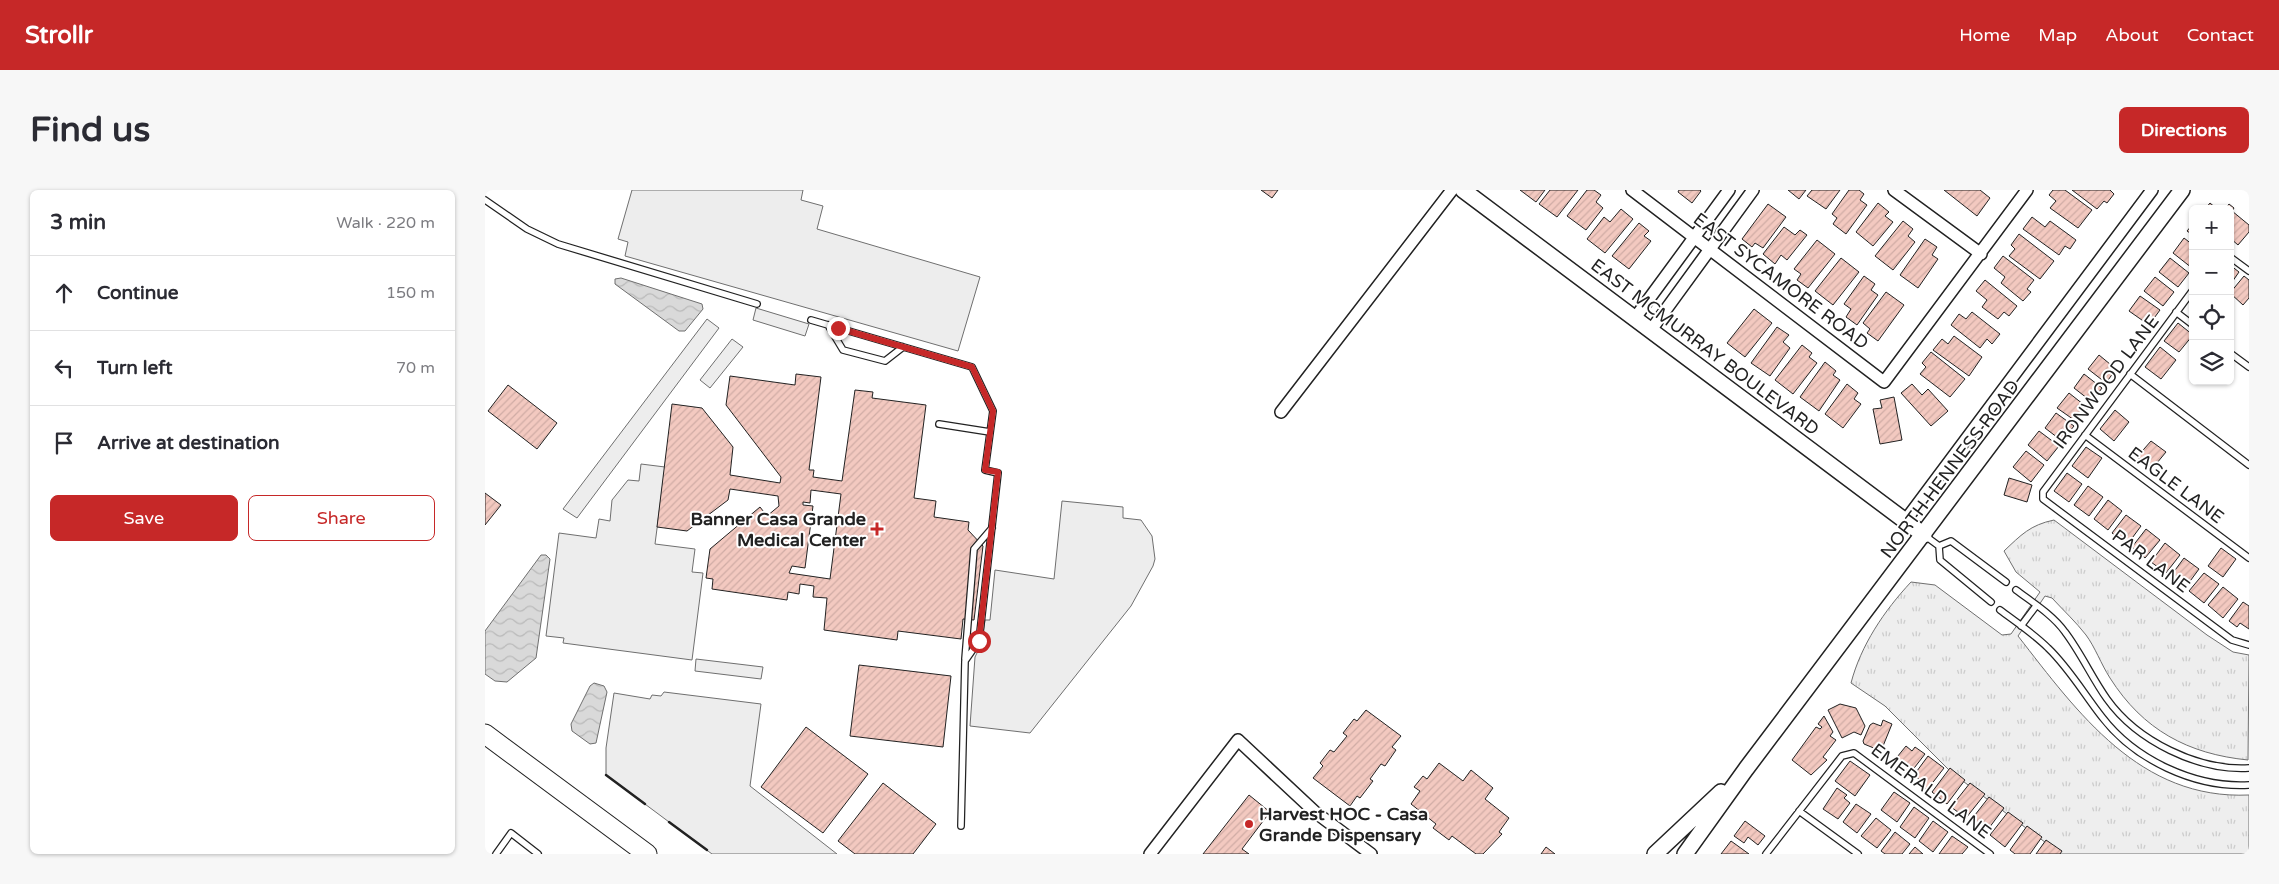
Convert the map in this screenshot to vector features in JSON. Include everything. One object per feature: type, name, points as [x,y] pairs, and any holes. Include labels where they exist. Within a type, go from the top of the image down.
[{"type":"main road","points":[[485,734],[635,847]]},
{"type":"street","points":[[1281,412],[1451,190]]},
{"type":"street","name":"EAST MCMURRAY BOULEVARD","points":[[1463,190],[1924,535]]},
{"type":"street","name":"EAST SYCAMORE ROAD","points":[[1632,190],[1884,382],[1981,254]]},
{"type":"street","points":[[1635,318],[1729,190]]},
{"type":"street","points":[[1651,330],[1753,190]]},
{"type":"street","points":[[1894,190],[1910,195],[1981,254],[2027,190]]},
{"type":"street","points":[[1905,521],[2152,190]]},
{"type":"street","name":"NORTH HENNESS ROAD","points":[[1685,854],[1745,769],[1924,535],[2182,190]]},
{"type":"street","points":[[1150,854],[1238,740],[1315,812],[1371,854]]},
{"type":"street","name":"NORTH HENNESS ROAD","points":[[1655,854],[1745,769]]},
{"type":"lane","points":[[485,200],[527,229],[558,244],[757,304]]},
{"type":"lane","points":[[2234,260],[2249,271]]},
{"type":"lane","name":"IRONWOOD LANE","points":[[2043,492],[2189,295]]},
{"type":"lane","points":[[2176,312],[2189,321]]},
{"type":"lane","points":[[811,320],[972,367],[993,411],[985,470],[998,472],[992,528],[979,641],[965,661]]},
{"type":"lane","points":[[827,324],[843,350],[885,361],[903,347]]},
{"type":"lane","points":[[2234,356],[2249,367]]},
{"type":"lane","points":[[2130,374],[2249,465]]},
{"type":"lane","points":[[939,424],[990,432]]},
{"type":"lane","name":"EAGLE LANE","points":[[2085,436],[2249,558]]},
{"type":"lane","name":"PAR LANE","points":[[2043,492],[2043,500],[2232,640],[2249,645]]},
{"type":"lane","points":[[961,826],[965,661],[974,549],[992,528]]},
{"type":"lane","points":[[1924,535],[1939,546]]},
{"type":"lane","points":[[1939,546],[1951,541],[2006,582]]},
{"type":"lane","points":[[1939,546],[1939,560],[1991,602]]},
{"type":"lane","points":[[2016,590],[2064,630],[2108,700],[2139,732],[2158,745],[2185,758],[2217,766],[2249,768]]},
{"type":"lane","points":[[2021,626],[2036,606]]},
{"type":"lane","points":[[2000,610],[2049,648],[2103,719],[2140,753],[2171,770],[2205,781],[2249,784]]},
{"type":"lane","name":"EMERALD LANE","points":[[1799,811],[1842,756],[1854,752],[1989,854]]},
{"type":"lane","points":[[1767,854],[1799,811],[1858,854]]},
{"type":"lane","points":[[496,854],[511,833],[539,854]]},
{"type":"green space","points":[[2054,520],[2207,635],[2233,652],[2249,655],[2248,760],[2206,752],[2169,736],[2152,725],[2123,696],[2107,673],[2086,635],[2052,598],[2045,596],[2018,636],[2064,694],[2089,721],[2115,746],[2144,767],[2175,783],[2210,793],[2249,795],[2249,854],[2061,854],[1952,773],[1885,706],[1851,683],[1867,642],[1883,617],[1911,582],[1935,585],[2002,635],[2011,634],[2040,592],[2016,572],[2004,551],[2021,535],[2032,528]]},
{"type":"shaded area","points":[[632,190],[803,190],[801,200],[823,206],[817,229],[980,277],[958,351],[625,256],[628,242],[618,239]]},
{"type":"shaded area","points":[[756,308],[809,324],[805,336],[753,320]]},
{"type":"shaded area","points":[[707,319],[719,328],[577,518],[563,509]]},
{"type":"shaded area","points":[[732,339],[743,347],[710,388],[700,380]]},
{"type":"shaded area","points":[[641,464],[665,467],[655,544],[695,549],[692,572],[703,573],[692,660],[563,643],[564,638],[546,636],[559,533],[596,538],[599,519],[610,521],[612,500],[628,480],[639,481]]},
{"type":"shaded area","points":[[1062,501],[1123,507],[1123,518],[1141,520],[1152,536],[1155,559],[1153,566],[1131,606],[1030,733],[970,726],[975,657],[981,645],[985,620],[990,620],[995,570],[1054,579]]},
{"type":"shaded area","points":[[696,659],[763,667],[761,679],[695,671]]},
{"type":"shaded area","points":[[664,692],[761,704],[750,786],[837,854],[712,854],[606,775],[606,748],[614,693],[650,699],[652,695],[661,696]]},
{"type":"water","points":[[621,278],[702,304],[703,309],[685,331],[679,331],[615,284],[615,279]]},
{"type":"water","points":[[541,555],[546,555],[550,559],[536,658],[507,682],[495,681],[485,674],[485,631]]},
{"type":"water","points":[[594,683],[604,686],[607,692],[596,743],[590,744],[572,731],[571,724],[590,686]]},
{"type":"building","points":[[1261,190],[1278,190],[1272,198]]},
{"type":"building","points":[[1520,190],[1545,190],[1536,202]]},
{"type":"building","points":[[1550,190],[1578,190],[1557,217],[1539,204]]},
{"type":"building","points":[[1587,190],[1594,190],[1601,195],[1596,202],[1603,208],[1586,230],[1567,216]]},
{"type":"building","points":[[1679,190],[1701,191],[1692,203],[1678,192]]},
{"type":"building","points":[[1788,190],[1806,190],[1799,199]]},
{"type":"building","points":[[1812,190],[1840,190],[1826,209],[1807,196]]},
{"type":"building","points":[[1849,190],[1859,190],[1864,194],[1860,200],[1867,205],[1846,234],[1833,224],[1837,218],[1832,214]]},
{"type":"building","points":[[1944,190],[1980,190],[1990,198],[1977,216]]},
{"type":"building","points":[[2053,190],[2065,190],[2092,210],[2078,228],[2050,208],[2056,201],[2049,195]]},
{"type":"building","points":[[2072,190],[2110,190],[2114,194],[2107,203],[2104,201],[2097,209]]},
{"type":"building","points":[[1878,203],[1889,212],[1885,216],[1893,222],[1873,246],[1856,232]]},
{"type":"building","points":[[1768,204],[1786,217],[1763,248],[1755,243],[1752,247],[1742,239]]},
{"type":"building","points":[[1621,209],[1633,219],[1605,253],[1587,239],[1604,217],[1610,222]]},
{"type":"building","points":[[2234,213],[2249,225],[2249,232],[2238,245],[2234,242]]},
{"type":"building","points":[[2032,217],[2045,227],[2050,221],[2076,240],[2070,249],[2065,246],[2059,255],[2023,229]]},
{"type":"building","points":[[1903,221],[1913,229],[1908,236],[1915,242],[1893,270],[1875,256]]},
{"type":"building","points":[[1639,223],[1649,231],[1644,236],[1651,241],[1629,269],[1612,256]]},
{"type":"building","points":[[1784,227],[1795,235],[1800,230],[1807,235],[1787,260],[1781,255],[1775,264],[1763,254]]},
{"type":"building","points":[[2019,234],[2054,261],[2040,279],[2009,256],[2015,249],[2011,245]]},
{"type":"building","points":[[2184,238],[2189,242],[2189,266],[2173,253]]},
{"type":"building","points":[[1925,239],[1937,247],[1932,255],[1938,259],[1918,288],[1900,275]]},
{"type":"building","points":[[1817,240],[1835,254],[1808,288],[1797,280],[1801,274],[1794,269]]},
{"type":"building","points":[[2003,256],[2034,280],[2027,289],[2031,292],[2023,301],[2001,283],[2005,277],[1994,268]]},
{"type":"building","points":[[1841,258],[1859,272],[1833,305],[1815,291]]},
{"type":"building","points":[[2170,258],[2189,273],[2178,287],[2159,272]]},
{"type":"building","points":[[2234,268],[2239,272],[2234,279]]},
{"type":"building","points":[[1864,276],[1875,284],[1871,290],[1878,295],[1857,325],[1846,317],[1851,309],[1844,304]]},
{"type":"building","points":[[2244,276],[2249,280],[2249,298],[2243,305],[2234,297],[2234,288]]},
{"type":"building","points":[[2155,277],[2174,292],[2163,306],[2144,291]]},
{"type":"building","points":[[1985,280],[2017,306],[2009,316],[2004,312],[1998,319],[1982,307],[1987,300],[1976,291]]},
{"type":"building","points":[[1886,292],[1904,305],[1878,341],[1867,333],[1870,329],[1863,323]]},
{"type":"building","points":[[2140,296],[2160,310],[2149,325],[2129,311]]},
{"type":"building","points":[[1754,309],[1772,323],[1745,357],[1727,343]]},
{"type":"building","points":[[1972,312],[2000,334],[1992,344],[1987,339],[1980,348],[1951,325],[1959,314],[1966,319]]},
{"type":"building","points":[[2178,323],[2189,332],[2189,340],[2179,352],[2164,341]]},
{"type":"building","points":[[1777,327],[1789,335],[1783,342],[1790,348],[1770,376],[1751,363]]},
{"type":"building","points":[[1954,336],[1982,357],[1969,376],[1933,350],[1942,339],[1948,344]]},
{"type":"building","points":[[1802,345],[1812,353],[1809,357],[1817,363],[1793,394],[1775,380]]},
{"type":"building","points":[[2160,347],[2176,360],[2161,379],[2145,367]]},
{"type":"building","points":[[1931,352],[1965,379],[1950,397],[1920,374],[1926,367],[1922,363]]},
{"type":"building","points":[[2099,355],[2116,369],[2106,383],[2088,369]]},
{"type":"building","points":[[1825,362],[1836,371],[1833,375],[1840,380],[1819,411],[1800,397]]},
{"type":"building","points":[[796,374],[821,377],[809,470],[814,470],[813,477],[842,481],[855,390],[873,392],[872,398],[926,405],[914,498],[936,501],[934,517],[969,522],[968,530],[983,546],[974,620],[963,619],[961,639],[898,631],[897,640],[824,630],[827,598],[813,597],[814,586],[800,584],[799,594],[788,592],[787,600],[712,589],[713,579],[706,578],[710,549],[760,507],[767,516],[779,506],[778,496],[730,489],[728,500],[687,531],[657,527],[672,404],[702,408],[733,447],[730,475],[780,483],[781,477],[726,405],[730,376],[795,385]],"holes":[[[811,490],[841,494],[830,579],[789,573],[792,566],[805,568],[813,506],[803,505],[803,502],[810,503]]]},
{"type":"building","points":[[2084,374],[2102,388],[2092,402],[2074,388]]},
{"type":"building","points":[[1847,384],[1858,393],[1854,399],[1861,404],[1843,428],[1825,414]]},
{"type":"building","points":[[1912,384],[1922,395],[1928,389],[1948,411],[1931,426],[1901,393]]},
{"type":"building","points":[[508,385],[557,423],[537,449],[488,411]]},
{"type":"building","points":[[2069,393],[2088,408],[2077,422],[2057,408]]},
{"type":"building","points":[[1894,397],[1902,440],[1880,444],[1873,409],[1882,408],[1880,400]]},
{"type":"building","points":[[2115,410],[2129,422],[2114,441],[2100,429]]},
{"type":"building","points":[[2056,413],[2074,426],[2062,441],[2045,428]]},
{"type":"building","points":[[2039,431],[2059,446],[2047,461],[2028,445]]},
{"type":"building","points":[[2151,441],[2166,452],[2152,469],[2137,457]]},
{"type":"building","points":[[2086,447],[2102,458],[2088,478],[2072,466]]},
{"type":"building","points":[[2026,451],[2044,465],[2031,482],[2013,467]]},
{"type":"building","points":[[2067,473],[2082,484],[2069,502],[2054,491]]},
{"type":"building","points":[[2009,478],[2032,485],[2027,502],[2004,495]]},
{"type":"building","points":[[2088,486],[2103,497],[2089,516],[2074,505]]},
{"type":"building","points":[[485,493],[501,505],[485,525]]},
{"type":"building","points":[[2108,500],[2122,511],[2108,530],[2094,519]]},
{"type":"building","points":[[2126,515],[2141,526],[2127,545],[2112,533]]},
{"type":"building","points":[[2146,529],[2160,540],[2145,558],[2132,547]]},
{"type":"building","points":[[2165,543],[2180,555],[2166,573],[2151,562]]},
{"type":"building","points":[[2221,548],[2236,559],[2223,577],[2208,566]]},
{"type":"building","points":[[2184,558],[2199,569],[2185,588],[2170,577]]},
{"type":"building","points":[[2204,573],[2219,584],[2204,603],[2189,591]]},
{"type":"building","points":[[2223,587],[2238,599],[2223,618],[2208,605]]},
{"type":"building","points":[[2243,602],[2249,606],[2249,629],[2240,623],[2237,627],[2229,621]]},
{"type":"building","points":[[859,665],[951,676],[943,747],[850,736]]},
{"type":"building","points":[[1840,704],[1856,708],[1865,726],[1861,735],[1854,732],[1842,738],[1828,710]]},
{"type":"building","points":[[1366,710],[1401,736],[1392,747],[1396,750],[1385,766],[1381,764],[1370,779],[1373,781],[1360,798],[1357,796],[1350,806],[1313,778],[1323,766],[1320,763],[1330,750],[1334,752],[1347,736],[1343,733],[1354,719],[1357,721]]},
{"type":"building","points":[[1824,716],[1833,732],[1830,736],[1836,740],[1823,757],[1827,760],[1811,775],[1792,760],[1816,727],[1820,729],[1822,727],[1818,724]]},
{"type":"building","points":[[1883,720],[1892,724],[1881,751],[1864,744],[1863,741],[1870,725],[1873,723],[1881,726]]},
{"type":"building","points":[[806,727],[868,774],[823,833],[761,787]]},
{"type":"building","points":[[1906,746],[1912,751],[1915,747],[1925,754],[1908,776],[1893,762]]},
{"type":"building","points":[[1928,756],[1944,768],[1927,790],[1918,783],[1920,780],[1914,775]]},
{"type":"building","points":[[1850,761],[1870,775],[1855,796],[1835,781]]},
{"type":"building","points":[[1439,763],[1463,781],[1471,770],[1493,788],[1485,799],[1509,818],[1499,832],[1502,834],[1483,854],[1476,854],[1452,836],[1449,840],[1433,828],[1436,824],[1411,804],[1420,791],[1414,787],[1423,776],[1427,779]]},
{"type":"building","points":[[1950,768],[1965,780],[1947,804],[1932,792]]},
{"type":"building","points":[[883,783],[936,824],[913,854],[855,854],[838,841]]},
{"type":"building","points":[[1970,783],[1985,794],[1966,818],[1951,807]]},
{"type":"building","points":[[1837,788],[1847,795],[1844,798],[1850,803],[1838,819],[1823,809]]},
{"type":"building","points":[[1894,792],[1910,803],[1897,822],[1881,810]]},
{"type":"building","points":[[1249,795],[1270,812],[1242,849],[1249,854],[1203,854]]},
{"type":"building","points":[[1989,797],[2004,808],[1986,832],[1971,820]]},
{"type":"building","points":[[1856,804],[1871,814],[1857,833],[1843,822]]},
{"type":"building","points":[[1914,807],[1929,818],[1915,838],[1900,827]]},
{"type":"building","points":[[2008,812],[2023,823],[2005,847],[1990,835]]},
{"type":"building","points":[[1876,818],[1891,830],[1877,848],[1861,836]]},
{"type":"building","points":[[1745,821],[1765,836],[1758,845],[1748,837],[1744,843],[1734,836]]},
{"type":"building","points":[[1933,821],[1948,832],[1933,852],[1919,841]]},
{"type":"building","points":[[2027,826],[2042,837],[2030,854],[2015,854],[2010,850]]},
{"type":"building","points":[[1895,832],[1910,844],[1902,854],[1885,854],[1881,851]]},
{"type":"building","points":[[1952,836],[1968,847],[1962,854],[1939,854]]},
{"type":"building","points":[[2046,840],[2062,851],[2060,854],[2036,854]]},
{"type":"building","points":[[1731,841],[1749,854],[1721,854]]},
{"type":"building","points":[[1546,847],[1555,854],[1541,854]]},
{"type":"building","points":[[1915,847],[1923,854],[1909,854]]},
{"type":"wall","points":[[606,775],[645,804]]},
{"type":"wall","points":[[669,822],[707,850]]},
{"type":"place","name":"Banner Casa Grande Medical Center","points":[[877,529]]},
{"type":"place","name":"Harvest HOC - Casa Grande Dispensary","points":[[1249,824]]},
{"type":"route","points":[[838,328],[972,367],[993,411],[985,470],[998,472],[979,641]]}]
